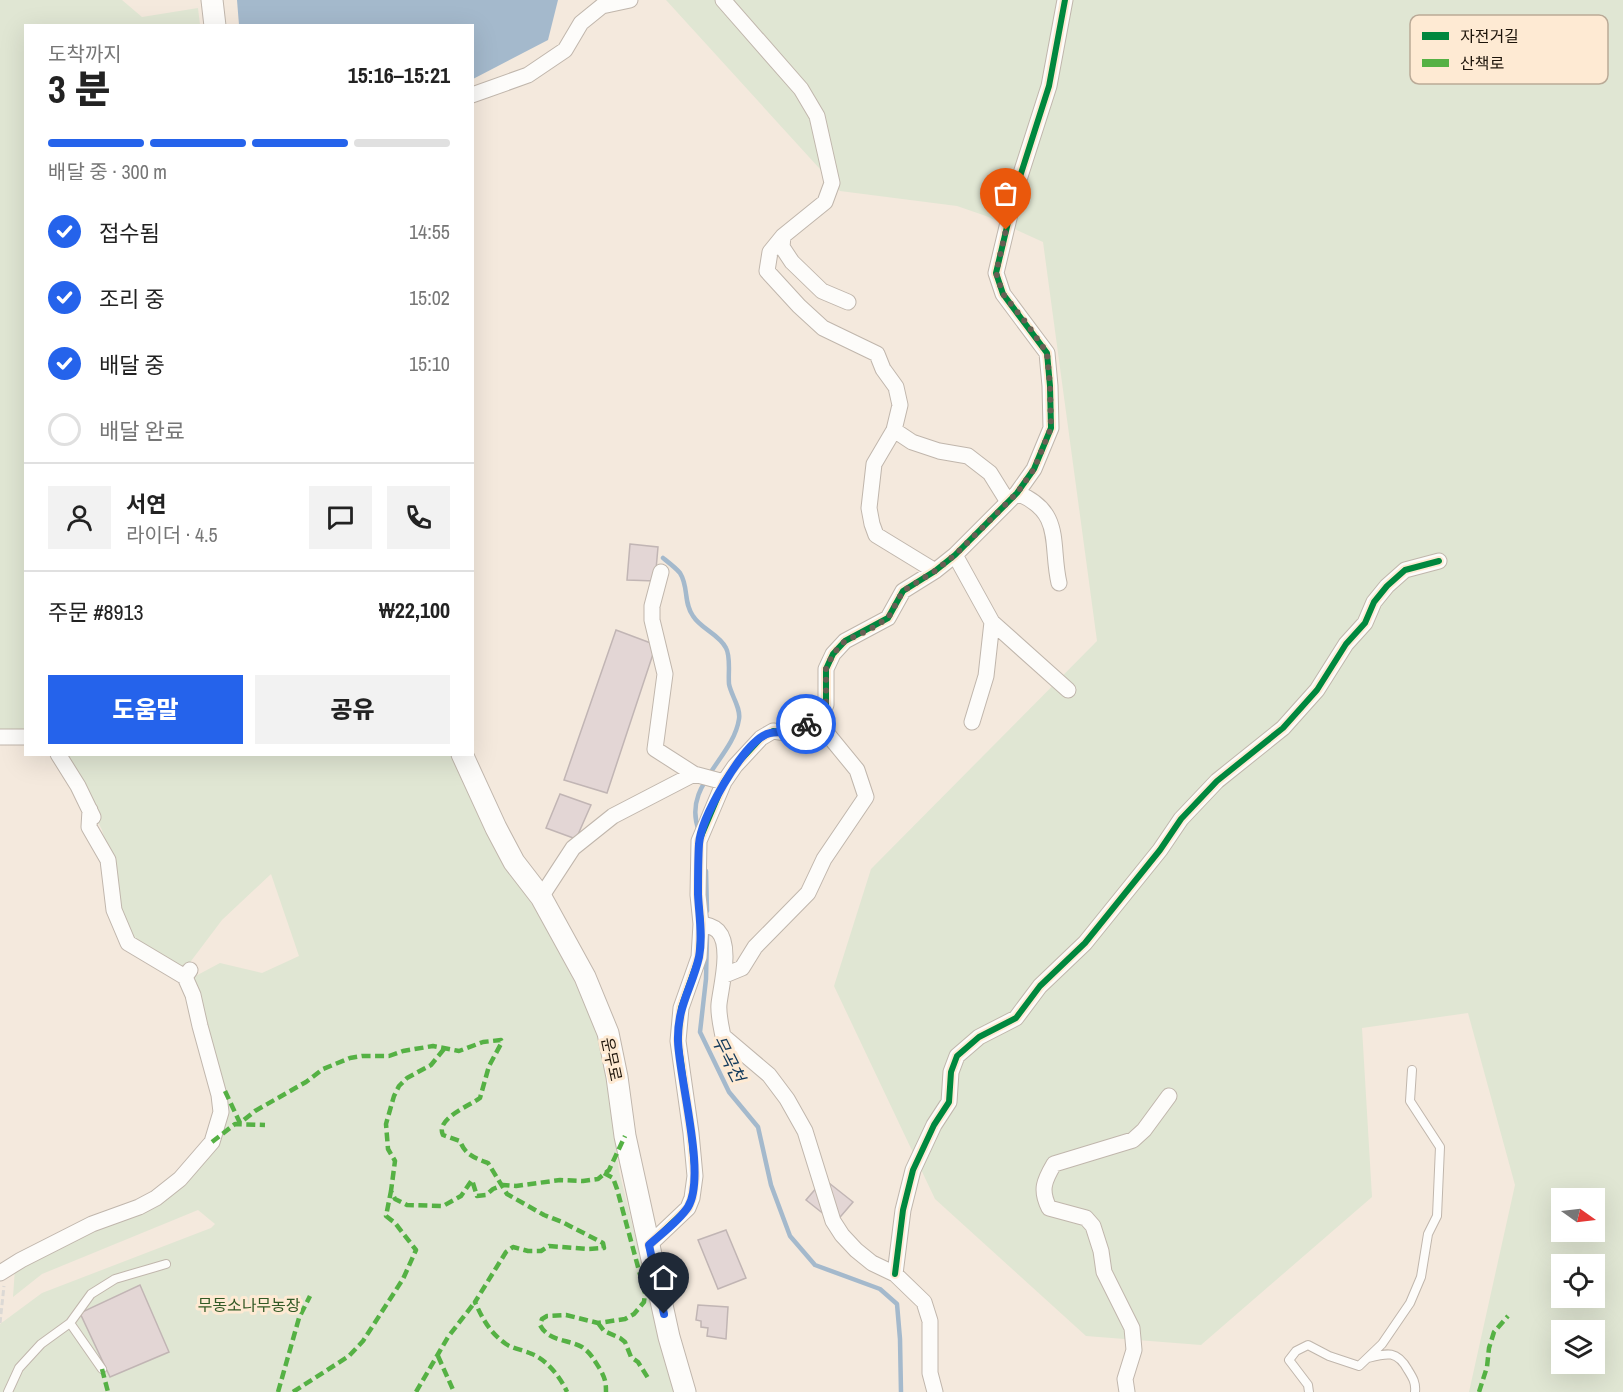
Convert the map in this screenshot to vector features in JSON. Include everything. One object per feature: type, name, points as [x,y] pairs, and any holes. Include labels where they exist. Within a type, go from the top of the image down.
[{"type":"street","points":[[212,0],[215,24]]},
{"type":"street","points":[[474,94],[528,75],[565,50],[581,23],[602,6],[630,0]]},
{"type":"street","points":[[723,0],[801,88],[817,116],[832,183],[825,202],[783,236],[770,252],[767,271],[823,328],[877,354],[883,369],[896,387],[900,405],[894,430],[874,464],[869,508],[872,524],[876,535],[935,571]]},
{"type":"street","points":[[649,1245],[687,1208],[692,1198],[695,1176],[678,1041],[681,1008],[699,957],[706,925],[698,895],[699,841],[724,782],[735,766],[761,738],[773,731],[786,733],[816,720],[826,705],[826,669],[833,654],[845,641],[888,618],[903,591],[955,555],[1013,497],[1034,469],[1051,428],[1047,353],[1003,294],[996,273],[1016,189],[1049,86],[1065,0]]},
{"type":"street","points":[[783,236],[782,247],[792,261],[822,291],[848,302]]},
{"type":"street","points":[[894,430],[912,442],[939,451],[968,456],[990,473],[1013,497],[1033,499],[1047,514],[1056,547],[1059,584]]},
{"type":"street","points":[[955,555],[992,622],[1068,690]]},
{"type":"street","points":[[896,1274],[903,1209],[913,1170],[934,1125],[949,1102],[951,1072],[957,1056],[979,1037],[1016,1018],[1040,986],[1085,943],[1160,850],[1181,819],[1217,781],[1283,728],[1317,690],[1346,644],[1365,623],[1374,602],[1387,586],[1405,570],[1439,561]]},
{"type":"street","points":[[661,572],[652,606],[652,620],[665,674],[655,749],[694,774],[724,782]]},
{"type":"street","points":[[972,722],[986,676],[992,622]]},
{"type":"street","points":[[725,975],[741,969],[755,947],[808,893],[824,860],[866,797],[857,770],[816,720]]},
{"type":"street","points":[[0,737],[24,737]]},
{"type":"street","points":[[59,756],[101,832]]},
{"type":"street","name":"운무로","points":[[463,756],[514,862],[541,897],[585,977],[608,1034],[617,1077],[625,1136],[669,1337],[685,1392]]},
{"type":"street","points":[[541,897],[573,848],[613,816],[694,774]]},
{"type":"street","points":[[2,1275],[21,1260],[92,1224],[139,1207],[156,1198],[180,1179],[212,1142],[221,1112],[219,1095],[187,974],[128,943],[114,910],[108,860],[89,827],[90,810]]},
{"type":"street","points":[[706,925],[719,932],[723,939],[725,975],[719,1005],[723,1036],[769,1075],[787,1099],[805,1131],[832,1221],[856,1250],[872,1263],[896,1274],[924,1302],[930,1321],[930,1373],[935,1392]]},
{"type":"street","points":[[1127,1392],[1125,1379],[1134,1350],[1132,1328],[1104,1272],[1101,1251],[1093,1226],[1086,1218],[1049,1208],[1043,1196],[1046,1178],[1054,1164],[1133,1140],[1144,1130],[1169,1096]]},
{"type":"lane","points":[[1309,1392],[1308,1385],[1289,1360],[1296,1351],[1308,1346],[1359,1366],[1382,1344],[1410,1303],[1421,1277],[1428,1234],[1437,1216],[1440,1147],[1410,1101],[1412,1070]]},
{"type":"lane","points":[[8,1392],[19,1368],[41,1344],[70,1323],[91,1294],[116,1279],[166,1264]]},
{"type":"lane","points":[[70,1323],[102,1369]]},
{"type":"lane","points":[[1366,1359],[1384,1354],[1396,1356],[1403,1361],[1416,1384],[1415,1392]]},
{"type":"path","points":[[0,1323],[4,1290],[2,1275]]},
{"type":"green space","points":[[0,0],[122,0],[142,17],[198,8],[200,24],[24,24],[24,734],[0,734]]},
{"type":"green space","points":[[666,0],[1623,0],[1623,1392],[1469,1392],[1515,1185],[1468,1013],[1362,1028],[1372,1197],[1201,1345],[1086,1336],[935,1199],[834,986],[871,869],[1097,641],[1043,242],[986,216],[957,206],[840,191]]},
{"type":"green space","name":"무동소나무농장","points":[[64,756],[451,756],[500,856],[543,921],[602,1035],[619,1171],[674,1392],[0,1392],[0,1324],[42,1293],[211,1228],[215,1224],[198,1210],[42,1274],[13,1297],[15,1268],[146,1207],[220,1124],[190,979],[220,963],[262,973],[299,956],[271,874],[222,920],[182,973],[130,941],[116,909],[110,857],[102,830]]},
{"type":"water","points":[[237,0],[558,0],[548,40],[474,78],[474,24],[239,24]]},
{"type":"building","points":[[630,544],[658,547],[655,581],[627,580]]},
{"type":"building","points":[[616,630],[656,645],[607,793],[564,780]]},
{"type":"building","points":[[560,794],[591,805],[576,839],[546,828]]},
{"type":"building","points":[[824,1179],[853,1202],[835,1223],[806,1200]]},
{"type":"building","points":[[726,1230],[746,1278],[718,1289],[698,1240]]},
{"type":"building","points":[[140,1285],[169,1352],[110,1377],[80,1313]]},
{"type":"building","points":[[698,1305],[728,1307],[726,1339],[707,1336],[708,1328],[701,1327],[701,1321],[696,1320]]},
{"type":"waterway","name":"무곡천","points":[[663,558],[683,578],[688,605],[693,616],[723,643],[728,652],[729,684],[739,715],[735,733],[702,786],[697,800],[695,815],[699,831]]},
{"type":"waterway","name":"무곡천","points":[[706,871],[707,911]]},
{"type":"waterway","name":"무곡천","points":[[707,934],[706,979],[700,1032],[729,1092],[758,1127],[771,1185],[790,1236],[815,1265],[880,1289],[897,1304],[901,1392]]},
{"type":"marked path","points":[[225,1091],[240,1123],[255,1111],[306,1082],[323,1069],[350,1058],[389,1056],[433,1046],[459,1051],[483,1042],[501,1040],[489,1066],[480,1098],[448,1118],[442,1129],[443,1135],[460,1141],[468,1153],[488,1163],[507,1194],[544,1215],[603,1243],[604,1248],[588,1249],[549,1246],[541,1251],[528,1251],[513,1247],[506,1252],[475,1302],[491,1330],[500,1340],[543,1360],[557,1375],[567,1392]]},
{"type":"marked path","points":[[444,1049],[431,1065],[407,1078],[399,1086],[386,1124],[388,1149],[395,1161],[391,1191],[395,1199],[407,1205],[443,1206],[461,1196],[472,1180],[477,1196],[486,1195],[503,1185],[516,1186],[560,1180],[598,1179],[609,1170],[625,1136]]},
{"type":"marked path","points":[[212,1142],[235,1124],[265,1125]]},
{"type":"marked path","points":[[604,1173],[613,1178],[617,1189],[645,1293],[644,1302],[634,1314],[625,1319],[598,1323],[566,1315],[547,1316],[542,1319],[540,1325],[548,1334],[577,1344],[588,1352],[603,1375],[606,1392]]},
{"type":"marked path","points":[[293,1392],[349,1356],[363,1341],[403,1279],[416,1250],[395,1223],[386,1216],[391,1191]]},
{"type":"marked path","points":[[278,1392],[299,1318],[310,1296]]},
{"type":"marked path","points":[[416,1392],[448,1337],[475,1302]]},
{"type":"marked path","points":[[1479,1392],[1494,1332],[1508,1316]]},
{"type":"marked path","points":[[598,1323],[604,1331],[625,1342],[631,1357],[638,1362],[648,1378]]},
{"type":"marked path","points":[[438,1356],[454,1392]]},
{"type":"marked path","points":[[102,1369],[108,1392]]},
{"type":"cycle path","points":[[649,1245],[688,1208],[692,1198],[695,1176],[678,1041],[681,1008],[699,957],[701,924],[698,895],[699,841],[724,782],[735,766],[761,738],[773,731],[786,733],[816,720],[826,705],[826,669],[833,654],[845,641],[888,618],[903,591],[955,555],[1017,493],[1034,469],[1051,428],[1047,353],[1003,294],[996,273],[1016,189],[1049,86],[1065,0]]},
{"type":"cycle path","points":[[895,1274],[903,1210],[913,1170],[934,1125],[949,1102],[951,1072],[957,1056],[979,1037],[1016,1018],[1040,986],[1085,943],[1160,850],[1181,819],[1217,781],[1283,728],[1317,690],[1346,644],[1365,623],[1374,602],[1387,586],[1405,570],[1439,561]]},
{"type":"way so far","points":[[806,724],[816,720],[826,705],[826,669],[833,654],[845,641],[888,618],[903,591],[955,555],[1017,493],[1034,469],[1051,428],[1047,353],[1003,294],[996,273],[1006,230]]},
{"type":"route","points":[[664,1314],[649,1245],[687,1208],[692,1198],[695,1176],[678,1041],[681,1008],[699,957],[701,924],[698,895],[699,841],[724,782],[735,766],[761,738],[773,731],[786,733],[806,724]]}]
